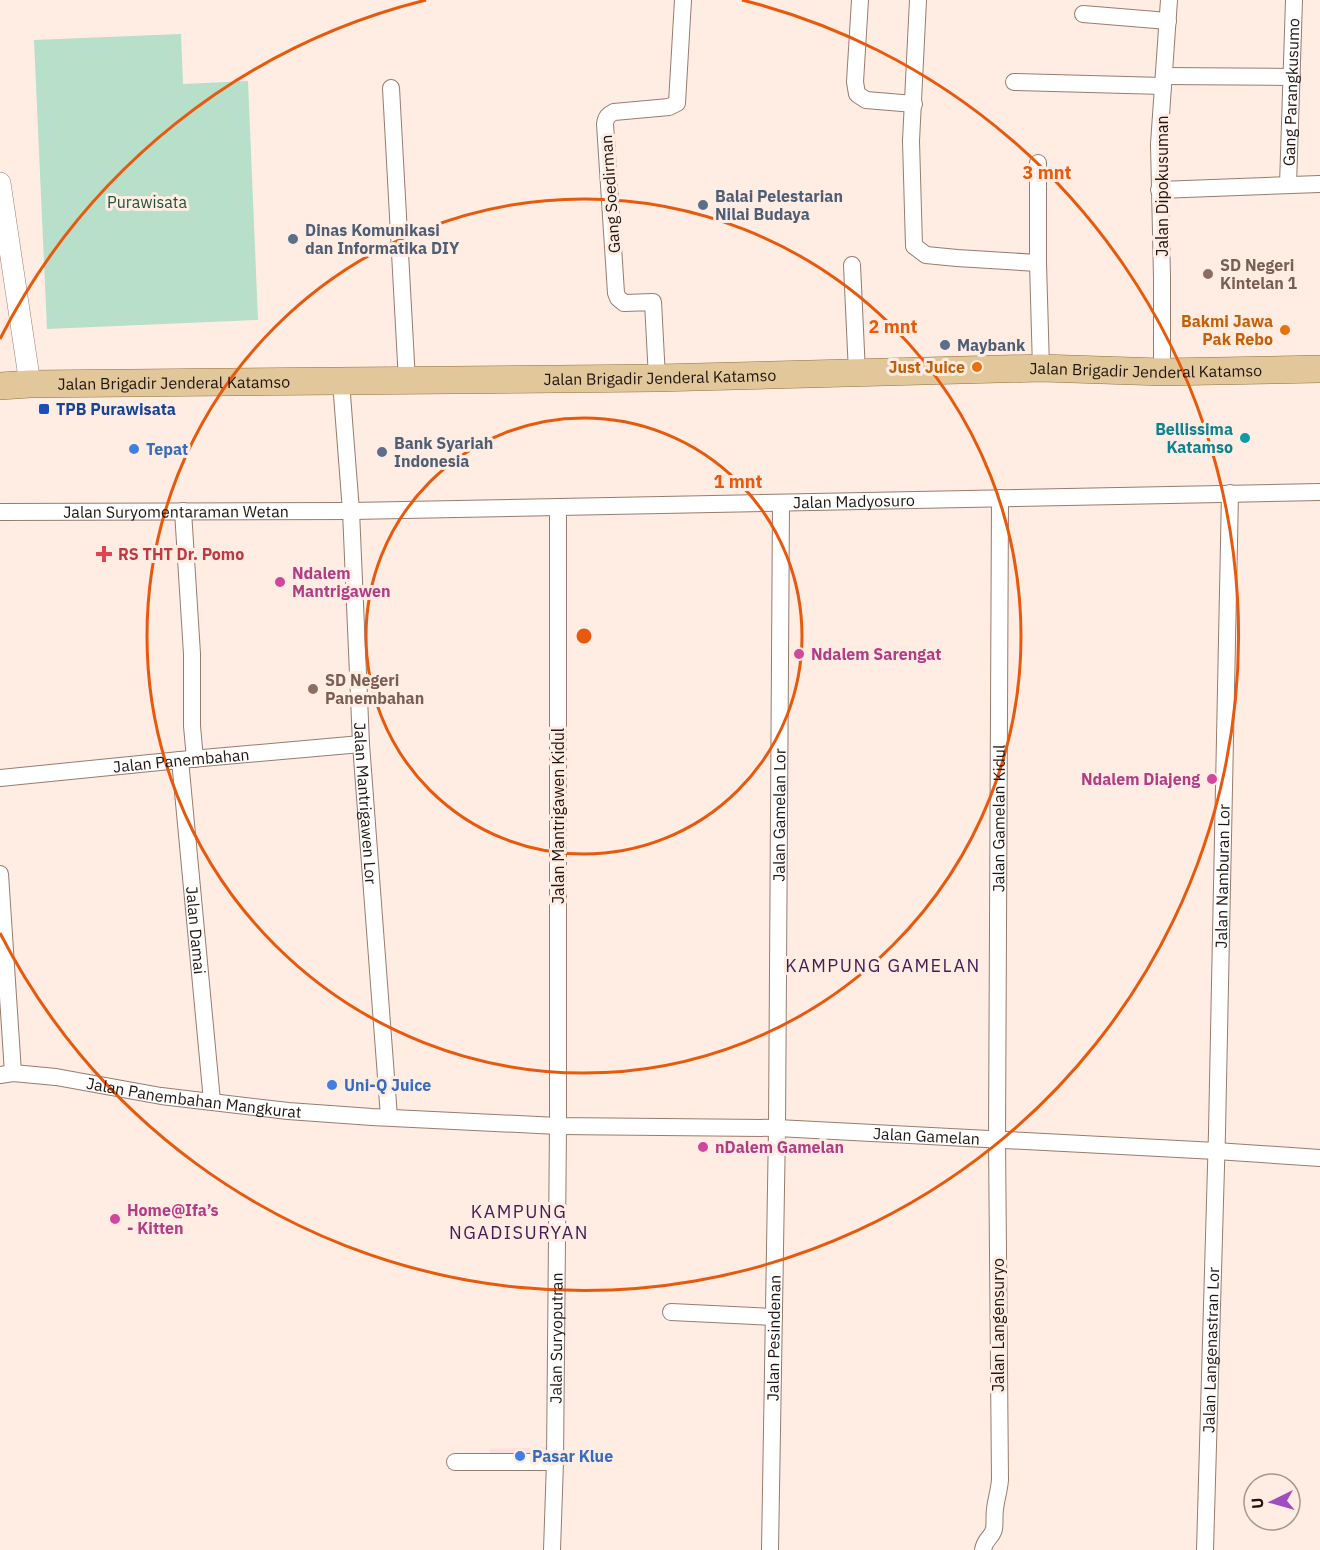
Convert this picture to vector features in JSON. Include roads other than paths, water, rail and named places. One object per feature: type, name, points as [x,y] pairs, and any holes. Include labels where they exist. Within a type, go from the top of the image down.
[{"type":"main road","name":"Jalan Brigadir Jenderal Katamso","points":[[0,386],[657,378],[1041,368],[1162,372],[1320,369]]},
{"type":"street","name":"Gang Soedirman","points":[[657,378],[653,302],[624,303],[618,298],[616,292],[605,124],[606,118],[614,112],[669,107],[677,103],[683,0]]},
{"type":"street","points":[[860,0],[855,82],[857,94],[866,100],[914,104]]},
{"type":"street","points":[[918,0],[911,141],[914,246],[926,255],[1038,263]]},
{"type":"street","name":"Jalan Dipokusuman","points":[[1162,372],[1159,144],[1169,0]]},
{"type":"street","name":"Gang Parangkusumo","points":[[1288,185],[1294,0]]},
{"type":"street","points":[[1083,14],[1168,21]]},
{"type":"street","points":[[1014,82],[1292,77]]},
{"type":"street","points":[[391,88],[408,381]]},
{"type":"street","points":[[1038,163],[1041,368]]},
{"type":"street","points":[[0,183],[30,384]]},
{"type":"street","points":[[1159,190],[1320,184]]},
{"type":"street","points":[[852,265],[857,373]]},
{"type":"street","name":"Jalan Mantrigawen Lor","points":[[341,382],[351,511],[361,744],[389,1117]]},
{"type":"street","name":"Jalan Madyosuro","points":[[351,511],[1320,492]]},
{"type":"street","name":"Jalan Namburan Lor","points":[[1216,1151],[1230,493]]},
{"type":"street","name":"Jalan Gamelan Kidul","points":[[997,1140],[1000,498]]},
{"type":"street","name":"Jalan Gamelan Lor","points":[[777,1128],[781,503]]},
{"type":"street","name":"Jalan Mantrigawen Kidul","points":[[558,507],[558,1126]]},
{"type":"street","name":"Jalan Damai","points":[[183,511],[192,654],[192,726],[188,759],[212,1101]]},
{"type":"street","name":"Jalan Suryomentaraman Wetan","points":[[0,512],[351,511]]},
{"type":"street","name":"Jalan Panembahan","points":[[0,778],[361,744]]},
{"type":"street","points":[[0,874],[7,1074]]},
{"type":"street","name":"Jalan Panembahan Mangkurat","points":[[7,1074],[56,1077],[161,1096],[288,1110],[389,1117]]},
{"type":"street","name":"Jalan Gamelan","points":[[389,1117],[558,1126],[777,1128],[1320,1158]]},
{"type":"street","name":"Jalan Suryoputran","points":[[552,1550],[558,1126]]},
{"type":"street","name":"Jalan Pesindenan","points":[[770,1550],[777,1128]]},
{"type":"street","name":"Jalan Langensuryo","points":[[983,1550],[986,1540],[994,1530],[1000,1480],[997,1140]]},
{"type":"street","name":"Jalan Langenastran Lor","points":[[1205,1550],[1216,1151]]},
{"type":"street","points":[[671,1312],[774,1317]]},
{"type":"street","points":[[455,1462],[555,1462]]},
{"type":"place","name":"Balai Pelestarian Nilai Budaya","points":[[703,205]]},
{"type":"place","name":"Dinas Komunikasi dan Informatika DIY","points":[[293,239]]},
{"type":"place","name":"SD Negeri Kintelan 1","points":[[1208,274]]},
{"type":"place","name":"Bakmi Jawa Pak Rebo","points":[[1285,330]]},
{"type":"place","name":"Maybank","points":[[945,345]]},
{"type":"place","name":"Just Juice","points":[[977,367]]},
{"type":"place","name":"TPB Purawisata","points":[[44,409]]},
{"type":"place","name":"Bellissima Katamso","points":[[1245,438]]},
{"type":"place","name":"Tepat","points":[[134,449]]},
{"type":"place","name":"Bank Syariah Indonesia","points":[[382,452]]},
{"type":"place","name":"RS THT Dr. Pomo","points":[[104,554]]},
{"type":"place","name":"Ndalem Mantrigawen","points":[[280,582]]},
{"type":"place","name":"Ndalem Sarengat","points":[[799,654]]},
{"type":"place","name":"SD Negeri Panembahan","points":[[313,689]]},
{"type":"place","name":"Ndalem Diajeng","points":[[1212,779]]},
{"type":"place","name":"Uni-Q Juice","points":[[332,1085]]},
{"type":"place","name":"nDalem Gamelan","points":[[703,1147]]},
{"type":"place","name":"Home@Ifa’s - Kitten","points":[[115,1219]]},
{"type":"place","name":"Pasar Klue","points":[[520,1456]]},
{"type":"district","name":"KAMPUNG GAMELAN","points":[[883,966]]},
{"type":"district","name":"KAMPUNG NGADISURYAN","points":[[519,1222]]},
{"type":"park label","name":"Purawisata","points":[[147,202]]}]
